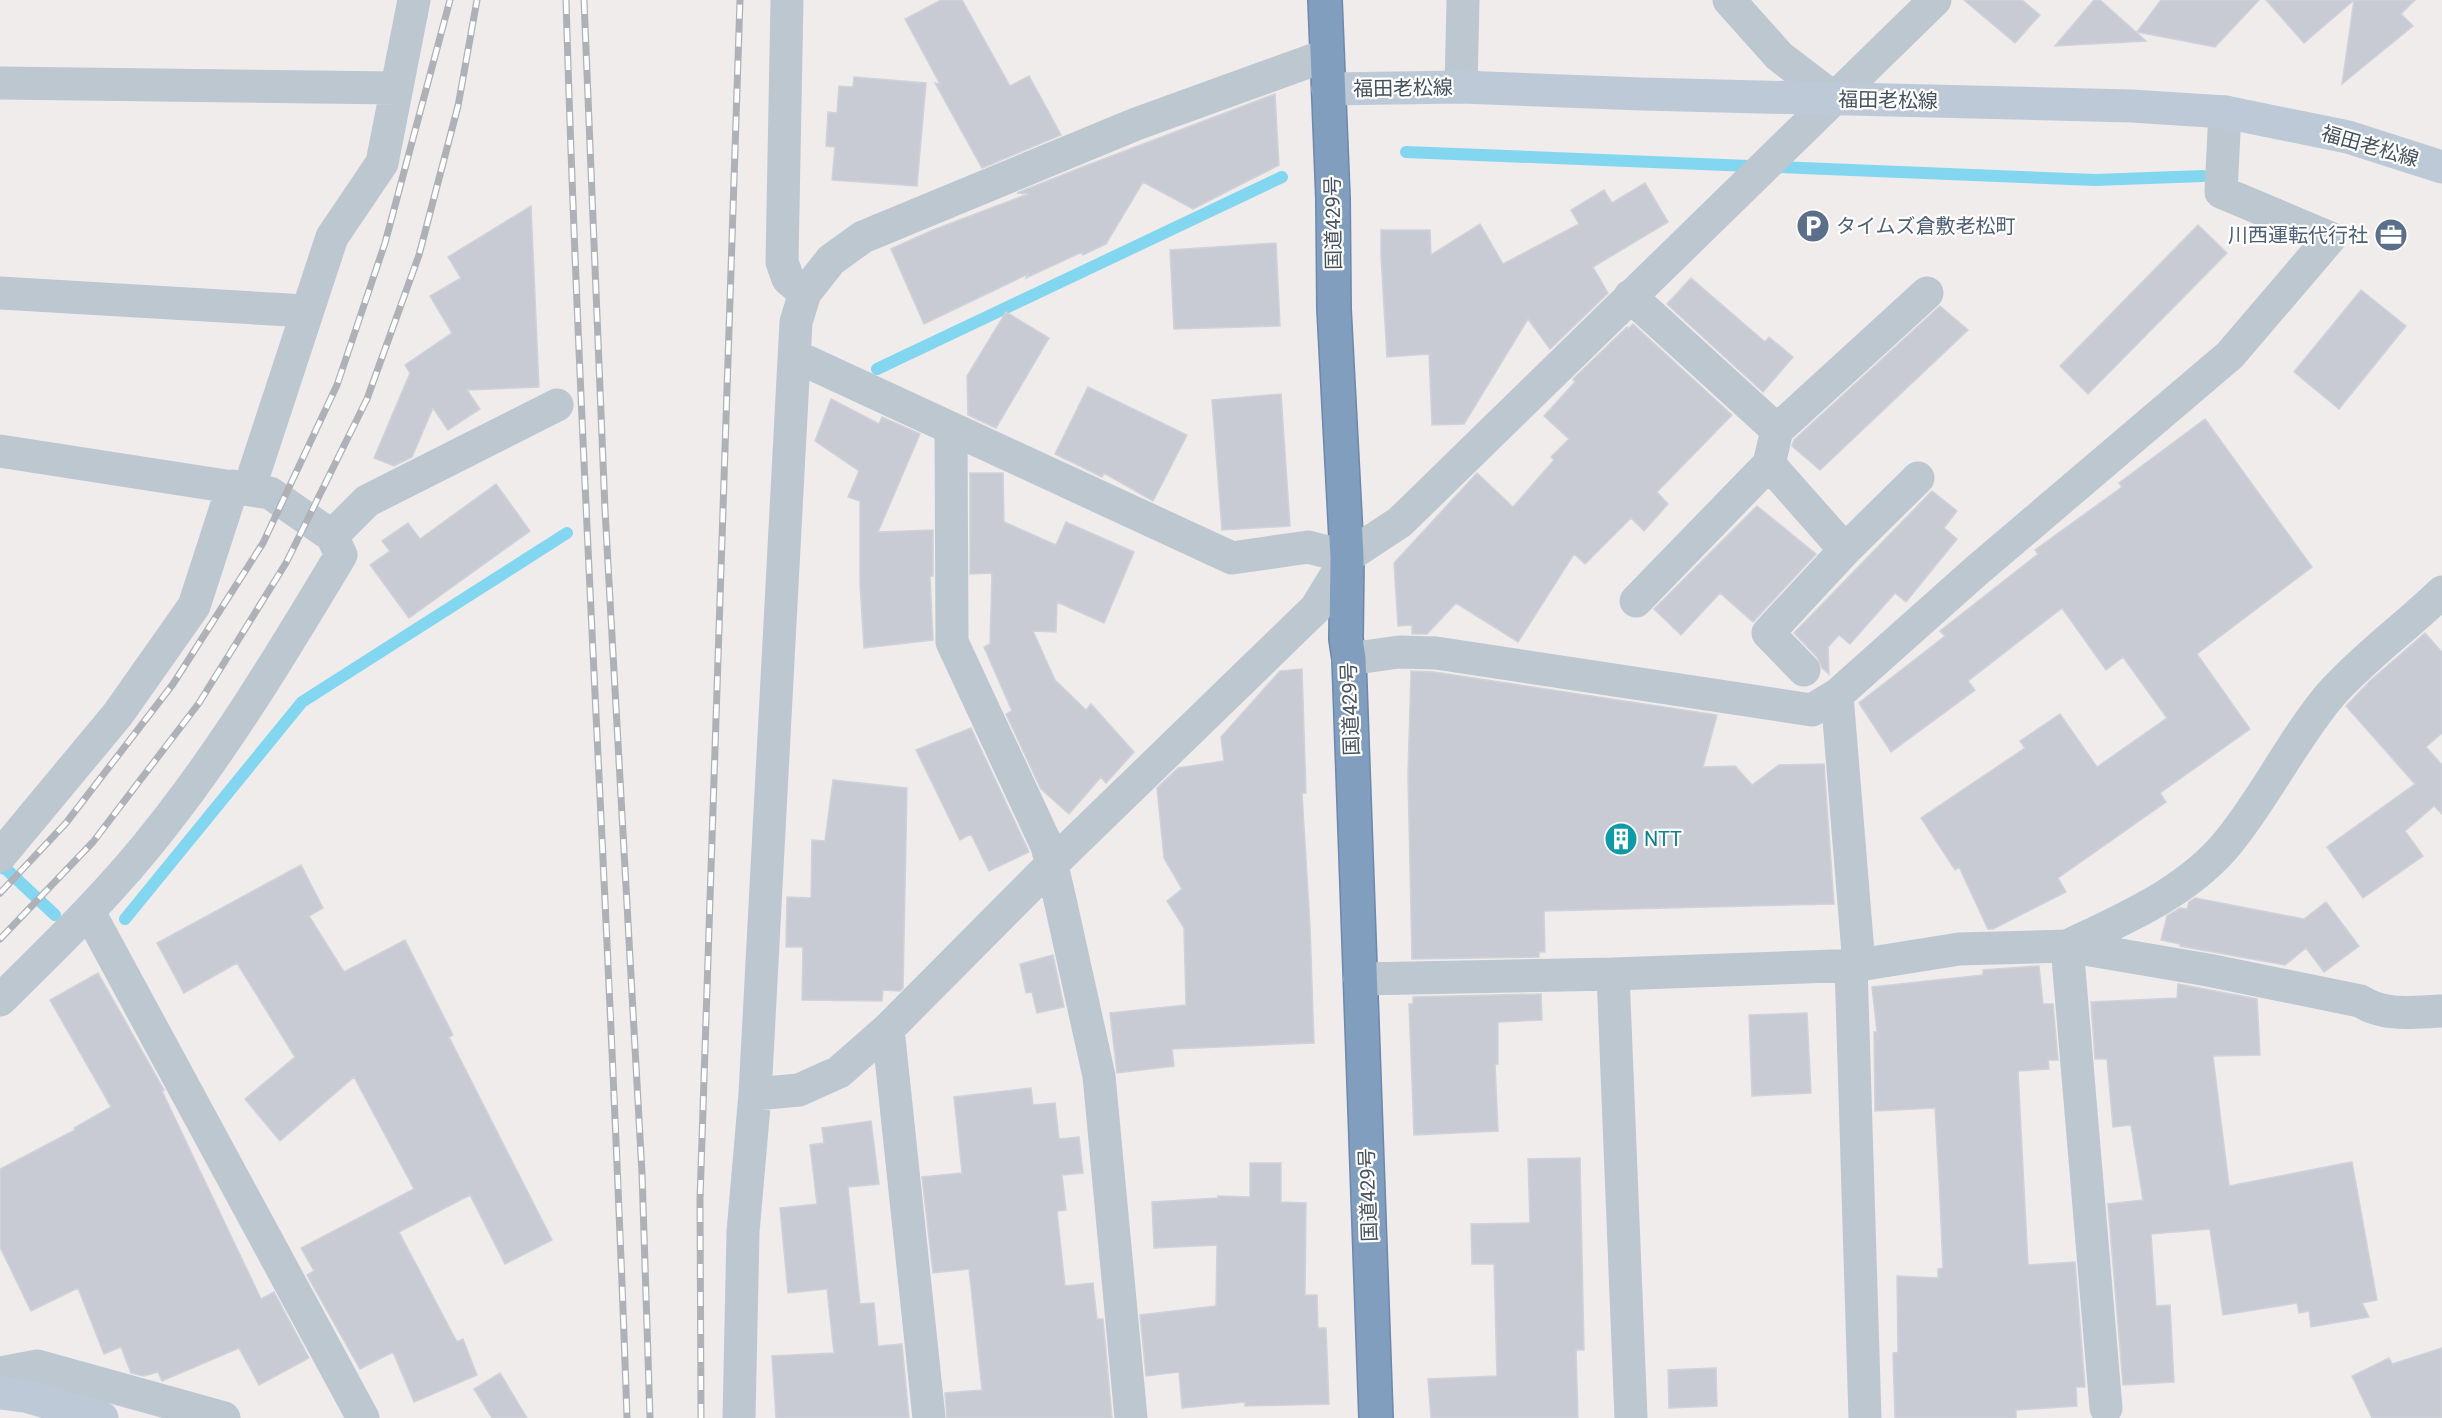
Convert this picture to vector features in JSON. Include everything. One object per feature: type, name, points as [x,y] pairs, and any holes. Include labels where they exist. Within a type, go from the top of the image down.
[{"type":"highway","name":"国道429号","points":[[1325,0],[1333,199],[1334,309],[1347,556],[1346,639],[1349,659],[1376,1418]]},
{"type":"main road","name":"福田老松線","points":[[1328,89],[1461,87],[1642,94],[2131,106],[2225,112],[2348,137],[2442,167]]},
{"type":"main road","points":[[0,1393],[25,1396],[102,1418]]},
{"type":"street","points":[[0,856],[118,714],[194,606],[241,487],[268,431],[332,237],[382,163],[414,0]]},
{"type":"street","points":[[787,0],[782,262],[788,279],[805,294]]},
{"type":"street","points":[[1461,87],[1463,0]]},
{"type":"street","points":[[1729,0],[1779,56],[1834,98]]},
{"type":"street","points":[[755,1094],[799,1090],[838,1072],[888,1029],[1316,608],[1347,556],[1400,522],[1935,0]]},
{"type":"street","points":[[740,1418],[743,1232],[755,1094],[796,322],[805,294],[831,260],[863,237],[1136,124],[1327,55]]},
{"type":"street","points":[[0,83],[397,88]]},
{"type":"street","points":[[1349,659],[1399,652],[1436,653],[1812,710],[1837,695],[1974,572],[2230,354],[2330,238],[2222,192],[2225,112]]},
{"type":"street","points":[[0,293],[306,311]]},
{"type":"street","points":[[1636,601],[1769,464],[1777,430],[1926,293]]},
{"type":"street","points":[[1630,296],[1777,430]]},
{"type":"street","points":[[795,356],[1232,558],[1308,547],[1347,556]]},
{"type":"street","points":[[332,536],[367,501],[557,405]]},
{"type":"street","points":[[268,431],[298,410]]},
{"type":"street","points":[[951,430],[952,642],[1047,846],[1052,866],[1099,1076],[1131,1418]]},
{"type":"street","points":[[0,451],[270,493],[332,536],[341,555],[267,680],[161,828],[89,912],[0,1000]]},
{"type":"street","points":[[1769,464],[1845,550]]},
{"type":"street","points":[[1804,670],[1768,633],[1845,550],[1918,478]]},
{"type":"street","points":[[2067,946],[2150,906],[2203,867],[2229,841],[2305,726],[2332,693],[2378,646],[2442,592]]},
{"type":"street","points":[[1837,695],[1855,965],[1865,1418]]},
{"type":"street","points":[[89,912],[363,1418]]},
{"type":"street","points":[[2067,946],[2106,1408]]},
{"type":"street","points":[[1360,979],[1613,974],[1855,965],[1959,949],[2067,946],[2208,970],[2360,1000],[2374,1009],[2403,1013],[2442,1011]]},
{"type":"street","points":[[1613,974],[1631,1418]]},
{"type":"street","points":[[888,1029],[929,1418]]},
{"type":"street","points":[[0,1373],[37,1366],[224,1418]]},
{"type":"building","points":[[941,0],[962,0],[1010,86],[1029,76],[1061,135],[982,168],[935,83],[940,84],[905,19]]},
{"type":"building","points":[[1964,0],[2022,0],[2040,15],[2015,43]]},
{"type":"building","points":[[2094,0],[2100,0],[2146,41],[2055,46]]},
{"type":"building","points":[[2161,0],[2259,0],[2215,47],[2137,32]]},
{"type":"building","points":[[2266,0],[2354,0],[2304,43]]},
{"type":"building","points":[[2354,0],[2415,0],[2401,14],[2413,26],[2342,84]]},
{"type":"building","points":[[854,77],[926,83],[917,186],[832,180],[835,147],[826,146],[828,112],[837,113],[839,86],[853,87]]},
{"type":"building","points":[[1275,94],[1279,165],[1193,209],[1143,182],[1106,244],[1083,255],[1082,252],[1026,278],[1028,274],[924,324],[891,249],[933,230],[1028,194],[1017,193]]},
{"type":"building","points":[[1645,183],[1668,222],[1593,267],[1608,293],[1550,349],[1528,319],[1464,424],[1432,425],[1429,354],[1387,357],[1381,230],[1430,230],[1431,255],[1480,224],[1503,264],[1579,224],[1571,210],[1604,190],[1612,203]]},
{"type":"building","points":[[531,206],[539,387],[467,390],[480,409],[448,430],[433,408],[412,457],[394,466],[374,458],[410,373],[405,365],[452,333],[430,296],[461,278],[448,257]]},
{"type":"building","points":[[2198,225],[2227,253],[2088,394],[2060,366]]},
{"type":"building","points":[[1276,243],[1280,326],[1174,329],[1170,250]]},
{"type":"building","points":[[1691,278],[1765,342],[1769,337],[1793,357],[1763,392],[1667,304]]},
{"type":"building","points":[[2361,290],[2406,326],[2339,409],[2294,372]]},
{"type":"building","points":[[1940,306],[1968,330],[1820,470],[1792,446],[1794,440]]},
{"type":"building","points":[[1006,312],[1049,338],[996,428],[968,415],[967,376]]},
{"type":"building","points":[[1633,324],[1732,415],[1657,492],[1668,504],[1644,531],[1631,518],[1585,564],[1574,554],[1518,642],[1456,603],[1427,634],[1412,634],[1412,625],[1398,626],[1394,563],[1477,473],[1513,507],[1554,460],[1551,457],[1569,439],[1544,416],[1575,382],[1573,379],[1627,327],[1628,329]]},
{"type":"building","points":[[1088,387],[1187,435],[1153,501],[1104,473],[1102,477],[1055,454]]},
{"type":"building","points":[[1281,394],[1290,526],[1222,530],[1212,400]]},
{"type":"building","points":[[831,399],[879,424],[882,417],[920,434],[878,532],[933,530],[933,576],[930,576],[933,640],[864,648],[860,583],[860,501],[848,497],[859,471],[815,441]]},
{"type":"building","points":[[2205,419],[2312,567],[2197,654],[2250,729],[2160,793],[2166,802],[2058,878],[2066,892],[1993,929],[1988,929],[1959,867],[1955,870],[1921,818],[2025,748],[2020,741],[2060,714],[2097,767],[2167,718],[2123,657],[2106,670],[2062,608],[1968,681],[1975,690],[1891,752],[1859,703],[1945,636],[1940,631],[2038,554],[2035,550],[2122,487],[2119,483]]},
{"type":"building","points":[[970,473],[1003,473],[1004,522],[1056,545],[1066,522],[1134,552],[1104,623],[1057,602],[1056,632],[1033,631],[1055,680],[1086,710],[1091,704],[1134,752],[1106,783],[1101,777],[1069,814],[1041,789],[1006,714],[1012,711],[984,647],[990,644],[992,573],[970,574]]},
{"type":"building","points":[[496,484],[530,531],[409,618],[370,565],[390,551],[382,541],[408,523],[420,539]]},
{"type":"building","points":[[1932,491],[1957,511],[1944,528],[1957,539],[1906,602],[1895,593],[1850,644],[1839,635],[1828,647],[1829,674],[1822,668],[1817,657],[1794,633]]},
{"type":"building","points":[[1757,506],[1816,554],[1753,622],[1720,593],[1681,635],[1654,609]]},
{"type":"building","points":[[2425,633],[2442,652],[2442,733],[2426,747],[2442,765],[2442,814],[2434,806],[2405,831],[2423,856],[2363,898],[2327,847],[2415,784],[2346,706],[2370,681]]},
{"type":"building","points":[[1302,669],[1306,793],[1302,793],[1314,1043],[1172,1049],[1174,1066],[1117,1073],[1110,1013],[1186,1005],[1184,928],[1167,901],[1182,889],[1164,858],[1157,788],[1178,768],[1224,761],[1221,737],[1280,671]]},
{"type":"building","name":"NTT","points":[[1411,671],[1434,672],[1717,715],[1703,767],[1735,766],[1752,785],[1779,765],[1824,764],[1834,904],[1544,911],[1545,952],[1539,952],[1539,957],[1412,959],[1408,775]]},
{"type":"building","points":[[971,728],[1029,852],[989,871],[971,834],[960,840],[916,750]]},
{"type":"building","points":[[833,780],[907,788],[903,988],[900,991],[883,990],[882,1001],[802,1000],[803,947],[786,947],[787,897],[811,898],[812,840],[825,841]]},
{"type":"building","points":[[301,865],[323,908],[309,916],[344,972],[405,940],[453,1035],[449,1037],[552,1240],[505,1264],[470,1195],[399,1232],[457,1342],[463,1339],[477,1375],[414,1402],[393,1352],[360,1369],[307,1275],[314,1271],[301,1248],[414,1189],[354,1077],[280,1141],[245,1099],[295,1057],[237,963],[184,993],[157,943]]},
{"type":"building","points":[[2195,898],[2304,919],[2326,902],[2359,946],[2324,972],[2306,948],[2285,965],[2180,946],[2180,944],[2161,940],[2167,916],[2180,908],[2187,909],[2189,902]]},
{"type":"building","points":[[1053,955],[1064,1007],[1037,1013],[1032,992],[1026,993],[1020,964]]},
{"type":"building","points":[[2039,966],[2043,1004],[2053,1004],[2058,1060],[2048,1060],[2049,1069],[2018,1071],[2028,1265],[2075,1262],[2085,1387],[2076,1387],[2077,1406],[2016,1410],[2016,1418],[1895,1418],[1893,1353],[1898,1352],[1897,1276],[1938,1278],[1938,1269],[1943,1268],[1939,1181],[1935,1108],[1875,1111],[1874,1032],[1877,1032],[1872,987],[1983,975],[1983,970]]},
{"type":"building","points":[[98,973],[164,1090],[162,1091],[261,1299],[274,1292],[309,1358],[259,1385],[239,1348],[162,1381],[158,1372],[144,1376],[131,1373],[121,1347],[104,1354],[78,1288],[31,1311],[0,1247],[0,1169],[75,1130],[74,1128],[111,1107],[50,1000]]},
{"type":"building","points":[[2178,984],[2257,999],[2260,1055],[2213,1056],[2229,1186],[2352,1162],[2377,1300],[2362,1303],[2369,1317],[2311,1327],[2309,1311],[2299,1313],[2297,1303],[2223,1315],[2210,1229],[2151,1234],[2156,1306],[2170,1305],[2174,1382],[2123,1385],[2108,1204],[2143,1200],[2131,1125],[2113,1127],[2107,1059],[2095,1059],[2091,1002],[2177,998]]},
{"type":"building","points":[[1541,994],[1542,1020],[1498,1022],[1498,1064],[1495,1064],[1498,1131],[1414,1135],[1409,1004],[1413,1004],[1413,997]]},
{"type":"building","points":[[1807,1013],[1811,1093],[1752,1096],[1749,1015]]},
{"type":"building","points":[[1031,1088],[1033,1105],[1055,1103],[1059,1139],[1079,1137],[1083,1173],[1062,1175],[1066,1210],[1057,1211],[1065,1286],[1093,1283],[1097,1319],[1103,1319],[1112,1418],[947,1418],[945,1393],[982,1390],[969,1269],[933,1273],[922,1177],[962,1173],[954,1097]]},
{"type":"building","points":[[871,1121],[879,1184],[848,1187],[860,1304],[874,1303],[878,1346],[902,1344],[909,1418],[776,1418],[772,1356],[834,1353],[827,1289],[788,1293],[780,1208],[817,1204],[810,1145],[824,1143],[822,1128]]},
{"type":"building","points":[[1580,1158],[1584,1350],[1576,1350],[1578,1418],[1431,1418],[1428,1379],[1497,1376],[1494,1264],[1472,1264],[1471,1224],[1530,1223],[1528,1159]]},
{"type":"building","points":[[1250,1163],[1281,1163],[1281,1202],[1306,1203],[1305,1295],[1317,1295],[1318,1328],[1326,1328],[1329,1404],[1245,1406],[1245,1402],[1182,1408],[1179,1372],[1146,1376],[1140,1315],[1216,1306],[1217,1245],[1154,1248],[1152,1202],[1218,1198],[1218,1196],[1250,1197]]},
{"type":"building","points":[[2442,1348],[2442,1418],[2372,1418],[2352,1376],[2389,1358],[2392,1364]]},
{"type":"building","points":[[1716,1368],[1717,1406],[1669,1408],[1668,1370]]},
{"type":"building","points":[[500,1373],[527,1418],[492,1418],[474,1389]]},
{"type":"waterway","points":[[1406,152],[2095,180],[2203,176]]},
{"type":"waterway","points":[[877,369],[1282,177]]},
{"type":"waterway","points":[[125,919],[302,702],[567,533]]},
{"type":"waterway","points":[[0,867],[7,870],[55,915]]},
{"type":"railway","points":[[0,893],[66,823],[173,684],[263,543],[337,385],[385,243],[450,0]]},
{"type":"railway","points":[[0,939],[93,842],[199,703],[286,563],[367,399],[419,255],[458,106],[477,0]]},
{"type":"railway","points":[[566,0],[579,355],[613,1063],[627,1418]]},
{"type":"railway","points":[[584,0],[605,510],[642,1173],[650,1418]]},
{"type":"railway","points":[[701,1418],[700,1199],[740,0]]},
{"type":"place","name":"タイムズ倉敷老松町","points":[[1813,226]]},
{"type":"place","name":"川西運転代行社","points":[[2391,235]]},
{"type":"place","name":"NTT","points":[[1621,839]]}]
